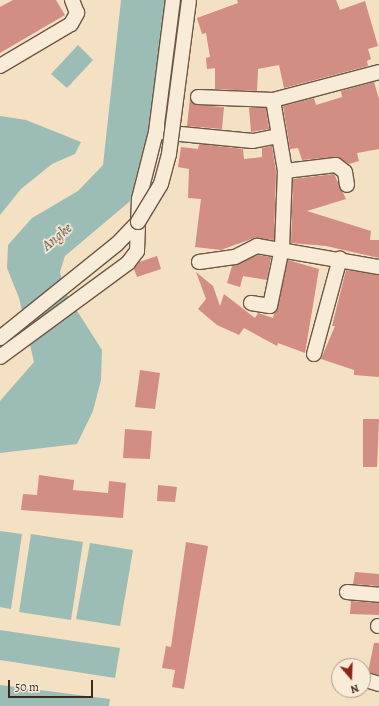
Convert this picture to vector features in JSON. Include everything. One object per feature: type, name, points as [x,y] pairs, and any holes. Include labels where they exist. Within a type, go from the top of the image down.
[{"type":"street","points":[[0,66],[71,24],[77,13],[72,0]]},
{"type":"street","points":[[3,356],[128,263],[137,251],[139,199],[156,132],[173,0]]},
{"type":"street","points":[[0,338],[117,244],[147,210],[161,184],[169,154],[189,0]]},
{"type":"street","points":[[198,97],[274,100],[379,72]]},
{"type":"street","points":[[251,303],[264,308],[270,306],[282,248],[285,171],[278,136],[274,100]]},
{"type":"street","points":[[156,132],[253,141],[278,136]]},
{"type":"street","points":[[285,171],[336,165],[345,172],[346,185]]},
{"type":"street","points":[[199,262],[235,257],[257,246],[282,248],[340,258],[379,267]]},
{"type":"street","points":[[314,354],[340,258]]},
{"type":"street","points":[[347,592],[379,595]]},
{"type":"water","name":"Angke","points":[[121,0],[168,0],[152,130],[135,197],[65,256],[60,272],[65,292],[102,350],[101,380],[93,411],[77,444],[0,453],[0,401],[34,362],[19,298],[7,268],[8,245],[32,218],[78,191],[103,165]]},
{"type":"water","points":[[78,45],[93,60],[67,88],[51,74]]},
{"type":"water","points":[[0,116],[26,120],[81,142],[75,154],[52,164],[21,189],[0,215]]},
{"type":"water","points":[[0,531],[22,534],[11,609],[0,607]]},
{"type":"water","points":[[31,534],[83,542],[71,620],[19,612]]},
{"type":"water","points":[[90,543],[133,550],[120,626],[76,619]]},
{"type":"water","points":[[0,630],[120,648],[115,678],[0,660]]},
{"type":"water","points":[[0,685],[110,699],[109,706],[0,706]]},
{"type":"building","points":[[13,0],[56,0],[65,15],[0,53],[0,7]]},
{"type":"building","points":[[237,0],[336,0],[340,10],[365,1],[378,46],[368,49],[371,59],[367,61],[368,66],[284,88],[279,65],[258,69],[257,91],[215,89],[215,68],[207,69],[206,58],[210,57],[206,33],[202,34],[197,18],[238,3]]},
{"type":"building","points":[[374,82],[379,99],[379,149],[357,153],[359,161],[349,164],[336,157],[302,160],[298,148],[290,149],[283,106],[314,98],[316,105],[342,97],[341,91]]},
{"type":"building","points":[[190,98],[197,105],[224,107],[222,129],[187,126]]},
{"type":"building","points":[[249,108],[266,108],[269,129],[251,132]]},
{"type":"building","points":[[199,144],[243,149],[244,159],[262,157],[262,148],[272,146],[276,172],[274,240],[254,238],[221,250],[195,247],[201,199],[188,198],[189,169],[178,167],[181,147],[198,149]]},
{"type":"building","points":[[334,174],[346,199],[307,211],[371,231],[370,240],[379,240],[379,258],[326,246],[291,243],[293,179]]},
{"type":"building","points":[[258,255],[271,257],[267,280],[243,276],[240,287],[227,283],[232,266]]},
{"type":"building","points":[[157,256],[161,269],[137,277],[134,269],[139,262]]},
{"type":"building","points":[[288,260],[319,269],[305,353],[278,343],[277,346],[244,328],[239,335],[217,325],[198,309],[206,299],[196,272],[213,286],[220,306],[224,294],[255,318],[258,313],[273,318]]},
{"type":"building","points":[[346,270],[379,275],[379,377],[354,375],[354,370],[321,359],[335,326],[332,326]]},
{"type":"building","points":[[140,370],[160,373],[155,409],[135,407]]},
{"type":"building","points":[[363,419],[379,419],[377,467],[363,467]]},
{"type":"building","points":[[125,429],[152,431],[150,459],[123,458]]},
{"type":"building","points":[[39,475],[74,480],[73,490],[108,493],[109,481],[126,483],[123,518],[21,510],[23,494],[37,495]]},
{"type":"building","points":[[158,485],[177,487],[175,502],[157,501]]},
{"type":"building","points":[[186,542],[208,546],[184,689],[172,687],[175,670],[162,668],[166,646],[171,647]]},
{"type":"building","points":[[355,572],[379,574],[379,586],[353,584]]},
{"type":"building","points":[[351,601],[379,603],[379,615],[350,614]]},
{"type":"building","points":[[374,643],[379,643],[379,675],[371,673],[371,658]]}]
